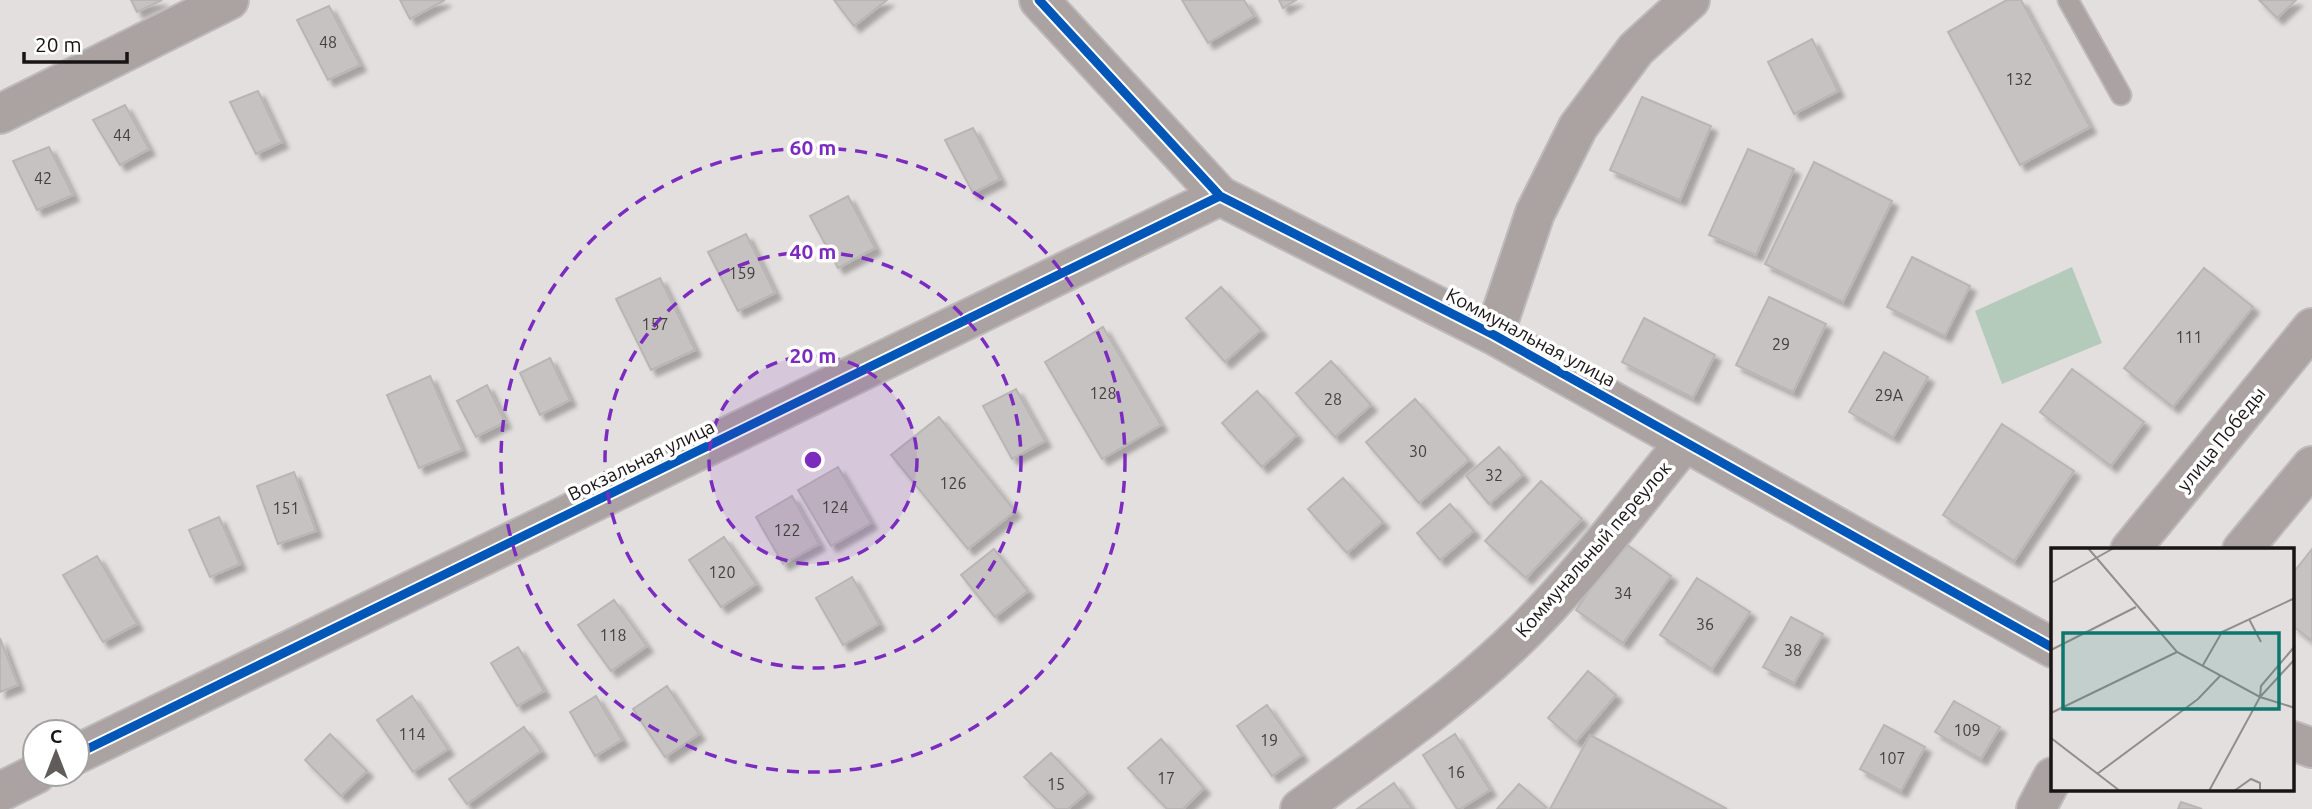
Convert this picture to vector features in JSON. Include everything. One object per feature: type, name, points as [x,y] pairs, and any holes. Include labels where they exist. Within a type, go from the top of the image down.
[{"type":"street","points":[[0,114],[229,0]]},
{"type":"street","name":"Коммунальная улица","points":[[1039,0],[1220,197],[1494,335],[2051,647]]},
{"type":"street","points":[[1494,335],[1535,213],[1577,127],[1636,49],[1690,0]]},
{"type":"street","name":"Вокзальная улица","points":[[91,747],[1220,197]]},
{"type":"street","name":"улица Победы","points":[[2132,548],[2312,328]]},
{"type":"street","name":"Коммунальный переулок","points":[[1300,809],[1439,706],[1508,648],[1571,580],[1685,442]]},
{"type":"street","points":[[2244,548],[2312,466]]},
{"type":"street","points":[[2294,741],[2312,748]]},
{"type":"street","points":[[2036,809],[2051,781]]},
{"type":"street","points":[[0,792],[21,782]]},
{"type":"lane","points":[[2068,0],[2120,95]]},
{"type":"green space","points":[[2072,267],[2102,343],[2002,384],[1975,311]]},
{"type":"building","points":[[131,0],[162,0],[137,12]]},
{"type":"building","points":[[400,0],[445,0],[410,19]]},
{"type":"building","points":[[834,0],[887,0],[854,26]]},
{"type":"building","points":[[1182,0],[1244,0],[1254,16],[1208,43]]},
{"type":"building","points":[[1279,0],[1296,0],[1283,8]]},
{"type":"building","points":[[2007,0],[2021,0],[2090,127],[2020,165],[1948,32]]},
{"type":"building","points":[[2259,0],[2296,0],[2277,18]]},
{"type":"building","points":[[329,6],[360,65],[328,80],[297,20]]},
{"type":"building","points":[[1812,39],[1838,91],[1794,114],[1768,62]]},
{"type":"building","points":[[258,91],[282,142],[256,154],[230,102]]},
{"type":"building","points":[[1642,97],[1711,126],[1680,200],[1610,170]]},
{"type":"building","points":[[125,105],[149,149],[120,165],[93,120]]},
{"type":"building","points":[[973,128],[1000,179],[973,193],[945,140]]},
{"type":"building","points":[[49,147],[73,195],[37,210],[13,161]]},
{"type":"building","points":[[1748,149],[1794,169],[1756,255],[1709,235]]},
{"type":"building","points":[[1814,162],[1892,201],[1843,302],[1765,264]]},
{"type":"building","points":[[848,196],[875,248],[838,268],[810,216]]},
{"type":"building","points":[[746,234],[775,293],[738,311],[708,252]]},
{"type":"building","points":[[1912,257],[1970,286],[1945,336],[1887,307]]},
{"type":"building","points":[[2204,268],[2253,307],[2173,407],[2124,368]]},
{"type":"building","points":[[660,278],[695,350],[651,370],[616,299]]},
{"type":"building","points":[[1221,287],[1261,330],[1225,362],[1186,318]]},
{"type":"building","points":[[1769,297],[1826,324],[1793,392],[1736,365]]},
{"type":"building","points":[[1644,318],[1715,355],[1693,398],[1622,362]]},
{"type":"building","points":[[1103,327],[1161,425],[1102,459],[1045,362]]},
{"type":"building","points":[[1884,352],[1928,377],[1893,437],[1849,412]]},
{"type":"building","points":[[550,358],[570,400],[540,415],[520,373]]},
{"type":"building","points":[[1331,361],[1371,405],[1335,437],[1296,393]]},
{"type":"building","points":[[2072,369],[2144,422],[2111,466],[2040,412]]},
{"type":"building","points":[[430,376],[462,450],[419,468],[387,395]]},
{"type":"building","points":[[487,385],[505,422],[476,437],[457,401]]},
{"type":"building","points":[[1016,389],[1045,441],[1012,459],[983,406]]},
{"type":"building","points":[[1257,391],[1297,435],[1262,467],[1222,423]]},
{"type":"building","points":[[1415,399],[1469,460],[1419,503],[1366,442]]},
{"type":"building","points":[[939,417],[1015,511],[968,549],[891,455]]},
{"type":"building","points":[[2002,424],[2074,471],[2014,561],[1943,515]]},
{"type":"building","points":[[1499,447],[1523,475],[1489,504],[1466,476]]},
{"type":"building","points":[[838,467],[871,523],[831,546],[798,490]]},
{"type":"building","points":[[294,472],[316,531],[278,544],[257,486]]},
{"type":"building","points":[[1343,478],[1383,522],[1347,553],[1308,509]]},
{"type":"building","points":[[1541,481],[1582,519],[1526,578],[1485,541]]},
{"type":"building","points":[[792,496],[819,544],[783,564],[756,517]]},
{"type":"building","points":[[1450,504],[1474,531],[1440,560],[1417,533]]},
{"type":"building","points":[[219,517],[240,564],[210,577],[189,530]]},
{"type":"building","points":[[724,537],[756,584],[721,607],[689,560]]},
{"type":"building","points":[[1623,542],[1671,576],[1623,643],[1576,610]]},
{"type":"building","points":[[994,549],[1028,591],[995,617],[961,575]]},
{"type":"building","points":[[2312,549],[2312,641],[2294,627],[2294,572]]},
{"type":"building","points":[[97,556],[137,624],[103,642],[63,575]]},
{"type":"building","points":[[852,577],[879,624],[843,645],[816,598]]},
{"type":"building","points":[[1697,578],[1750,612],[1712,669],[1660,635]]},
{"type":"building","points":[[614,600],[647,646],[611,671],[578,625]]},
{"type":"building","points":[[1791,617],[1823,634],[1794,683],[1763,667]]},
{"type":"building","points":[[0,638],[18,685],[0,692]]},
{"type":"building","points":[[518,647],[544,691],[517,706],[491,663]]},
{"type":"building","points":[[1588,671],[1616,695],[1576,742],[1548,718]]},
{"type":"building","points":[[667,686],[699,734],[665,757],[633,709]]},
{"type":"building","points":[[412,696],[448,749],[413,772],[377,720]]},
{"type":"building","points":[[596,696],[622,740],[595,756],[570,712]]},
{"type":"building","points":[[1954,701],[2000,727],[1981,759],[1935,732]]},
{"type":"building","points":[[1267,705],[1302,755],[1272,776],[1237,726]]},
{"type":"building","points":[[1884,725],[1925,747],[1901,791],[1860,769]]},
{"type":"building","points":[[524,727],[541,751],[467,804],[449,779]]},
{"type":"building","points":[[330,734],[367,771],[341,796],[305,760]]},
{"type":"building","points":[[1455,734],[1490,790],[1460,809],[1457,809],[1423,755]]},
{"type":"building","points":[[1590,735],[1727,809],[1550,809]]},
{"type":"building","points":[[1161,739],[1204,788],[1183,809],[1167,809],[1128,768]]},
{"type":"building","points":[[1051,753],[1088,792],[1068,809],[1056,809],[1024,777]]},
{"type":"building","points":[[1394,783],[1412,809],[1357,809]]},
{"type":"building","points":[[1519,784],[1546,807],[1545,809],[1497,809]]},
{"type":"building","points":[[2181,802],[2202,809],[2178,809]]},
{"type":"cycle path","points":[[1039,0],[1220,196],[1494,335],[2051,647]]},
{"type":"cycle path","points":[[91,747],[1220,196]]}]
